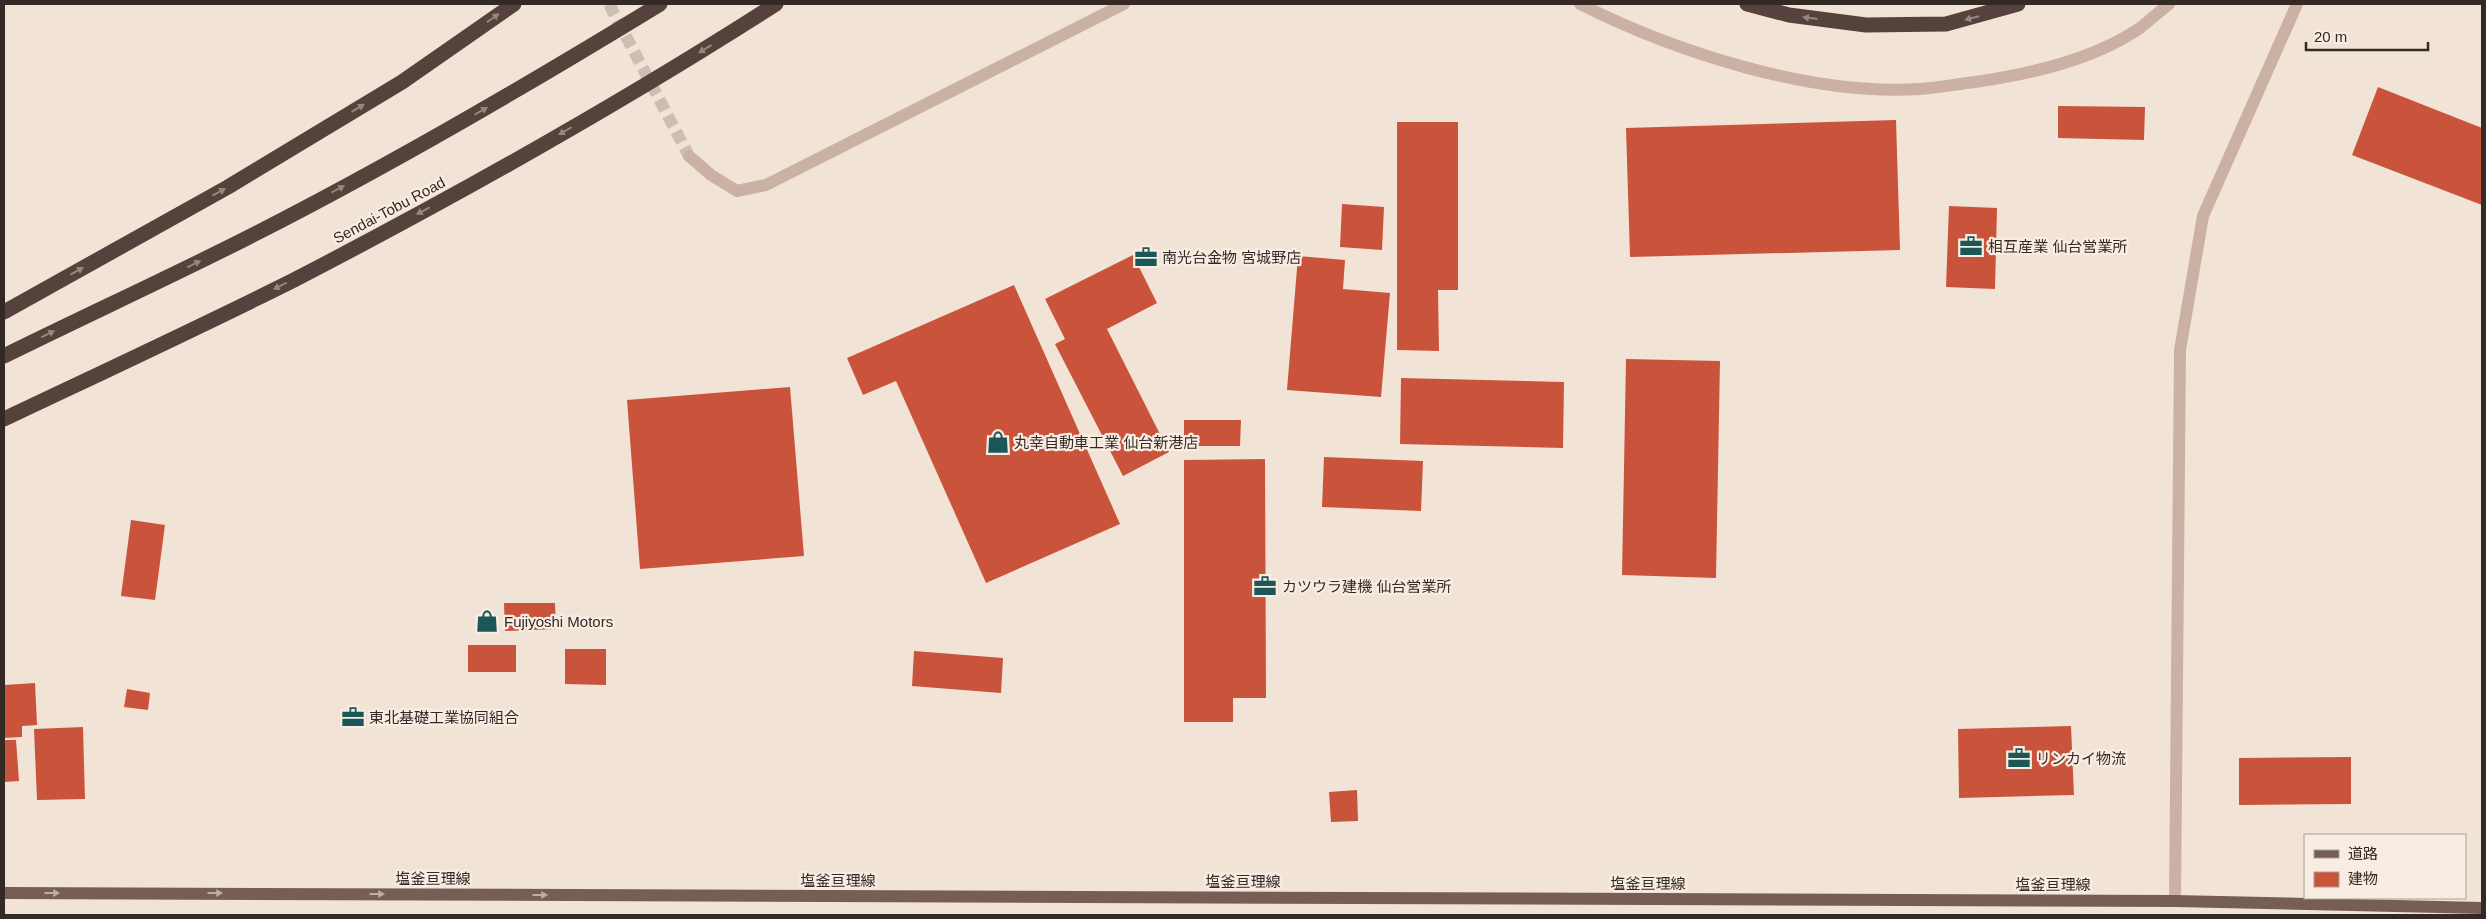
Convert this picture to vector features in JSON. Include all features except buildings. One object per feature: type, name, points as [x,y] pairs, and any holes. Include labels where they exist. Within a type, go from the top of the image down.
[{"type":"highway","points":[[4,312],[228,187],[402,82],[514,4]]},
{"type":"highway","points":[[4,356],[250,236],[438,135],[660,4]]},
{"type":"highway","name":"Sendai-Tobu Road","points":[[4,419],[292,280],[464,190],[724,37],[776,4]]},
{"type":"highway","points":[[724,37],[790,4]]},
{"type":"highway","points":[[1747,4],[1789,15],[1866,25],[1946,24],[2018,4]]},
{"type":"main road","name":"塩釜亘理線","points":[[4,893],[2175,901],[2482,908]]},
{"type":"street","points":[[689,156],[710,175],[737,191],[766,185],[1124,4]]},
{"type":"street","points":[[1580,4],[1675,46],[1768,73],[1848,87],[1918,90],[2008,78],[2085,56],[2139,28],[2169,4]]},
{"type":"street","points":[[2175,901],[2180,350],[2203,216],[2297,4]]},
{"type":"tunnel","points":[[609,4],[689,156]]},
{"type":"place","name":"相互産業 仙台営業所","points":[[1971,246]]},
{"type":"place","name":"南光台金物 宮城野店","points":[[1146,257]]},
{"type":"place","name":"丸幸自動車工業 仙台新港店","points":[[998,442]]},
{"type":"place","name":"カツウラ建機 仙台営業所","points":[[1265,586]]},
{"type":"place","name":"Fujiyoshi Motors","points":[[487,621]]},
{"type":"place","name":"東北基礎工業協同組合","points":[[353,717]]},
{"type":"place","name":"リンカイ物流","points":[[2019,758]]}]
